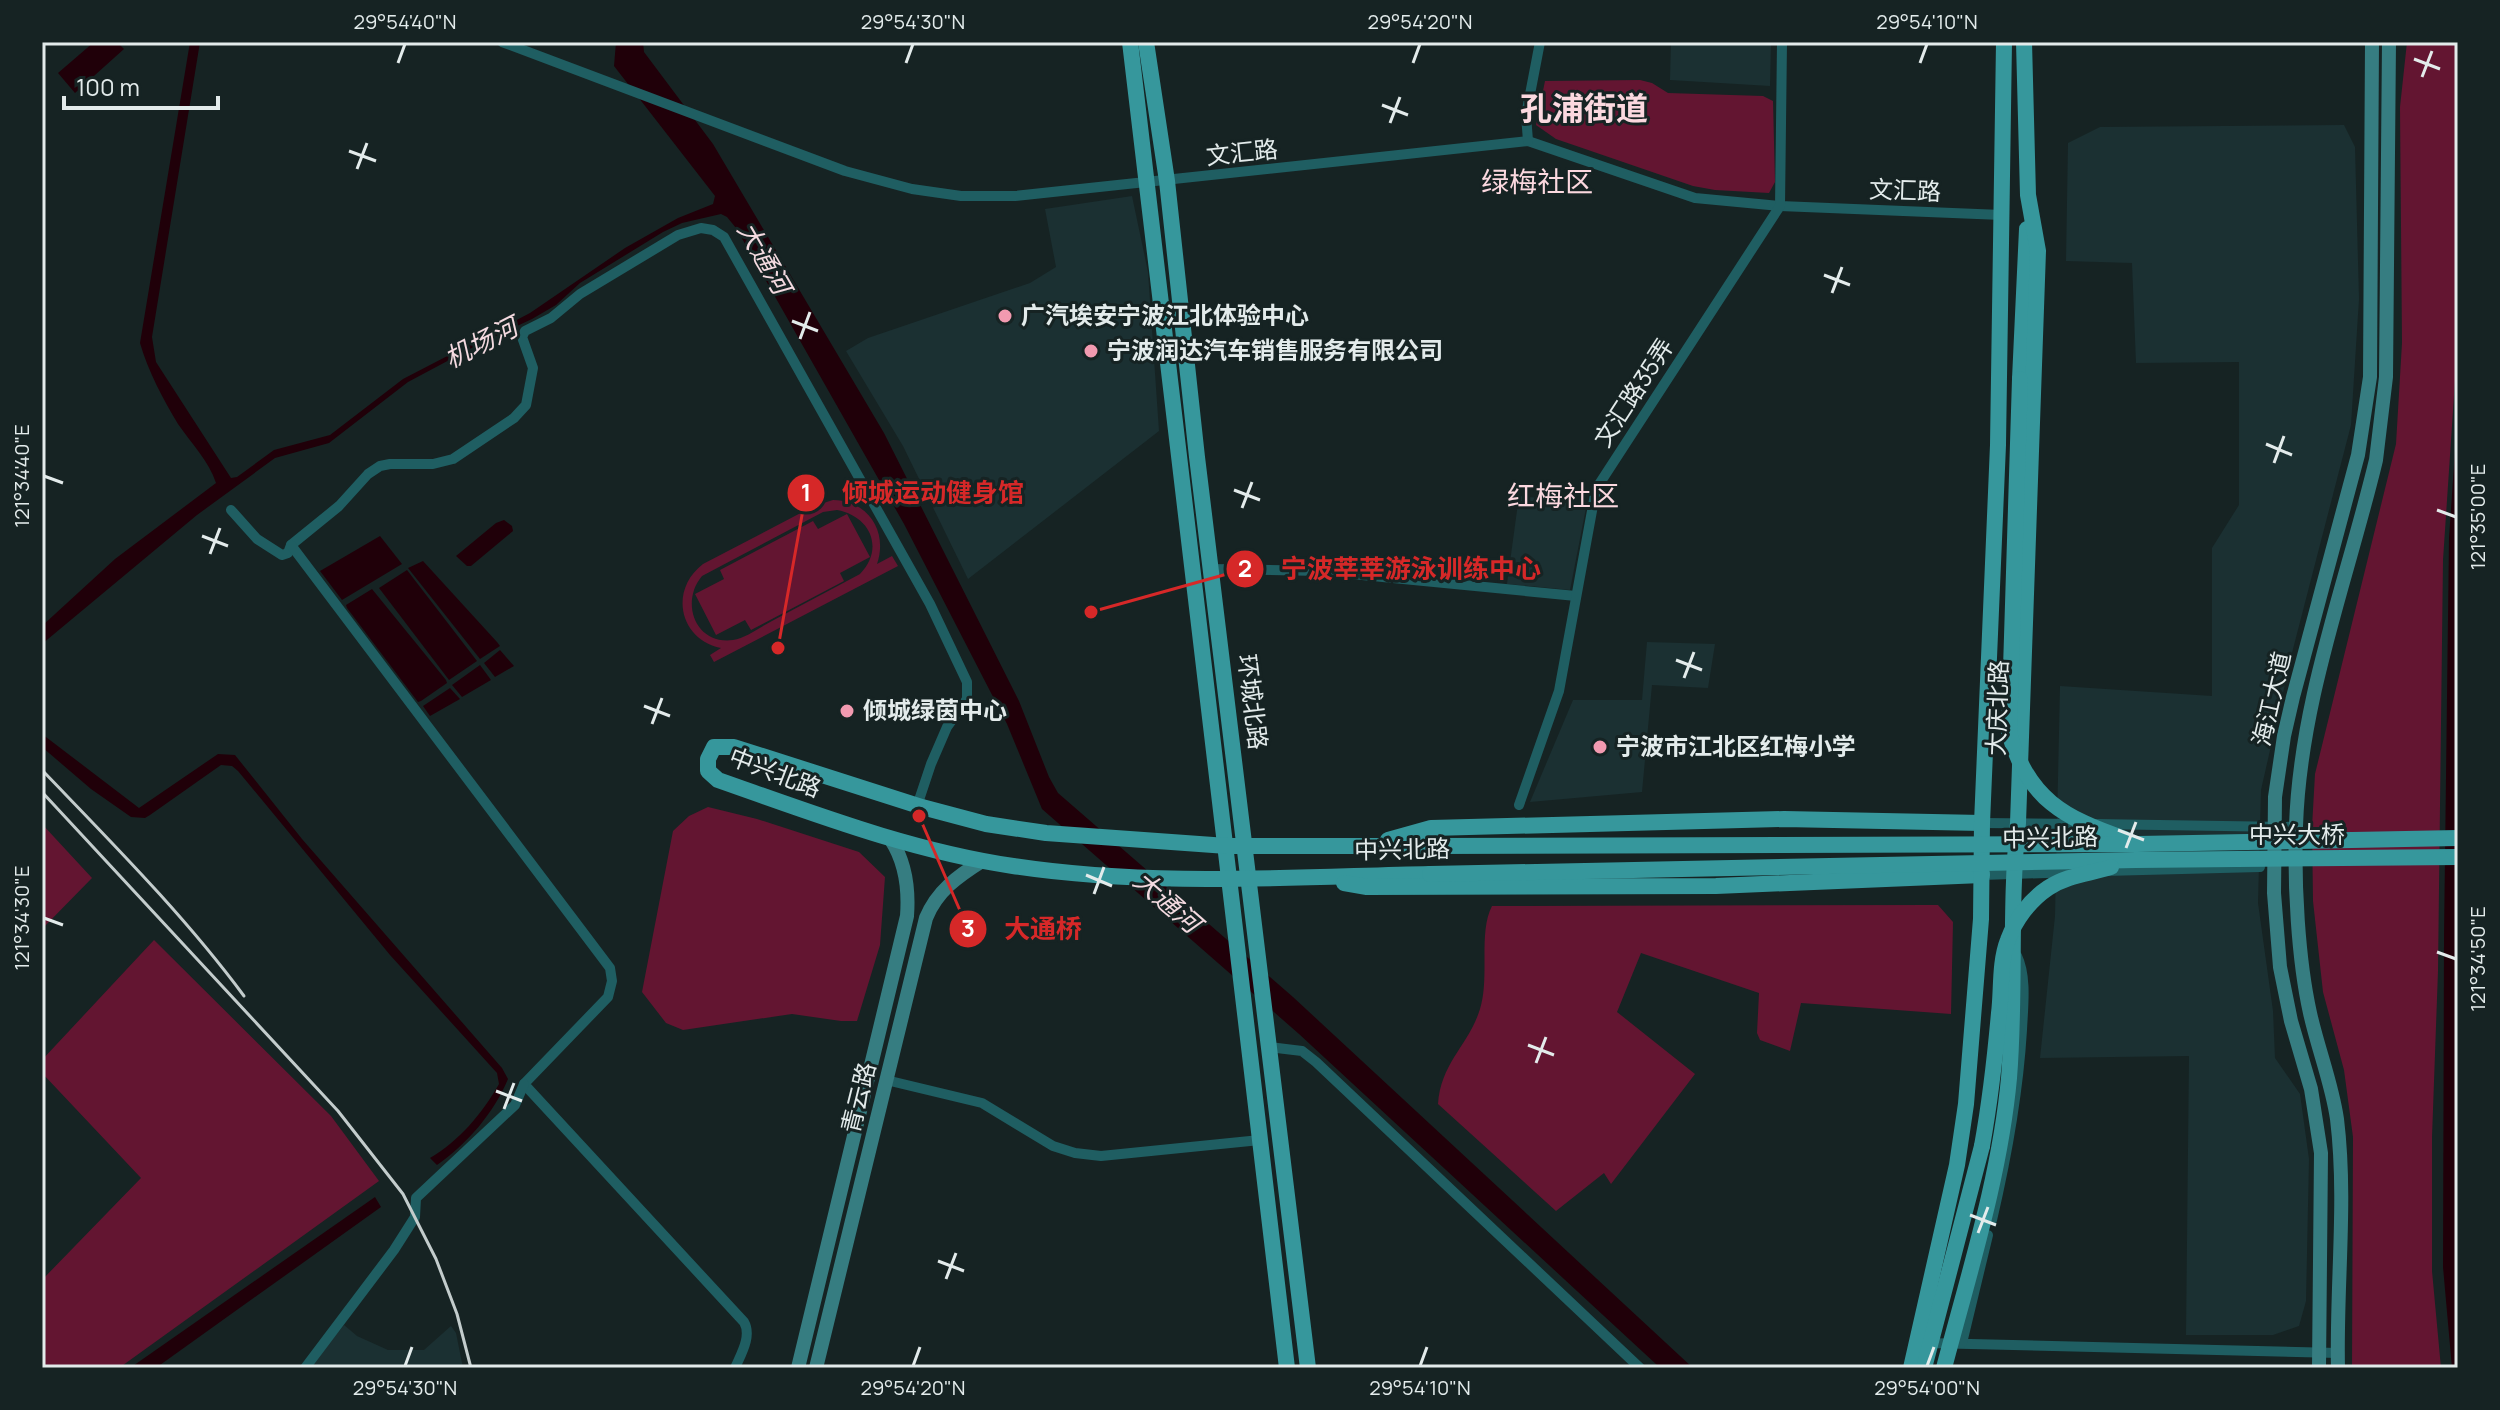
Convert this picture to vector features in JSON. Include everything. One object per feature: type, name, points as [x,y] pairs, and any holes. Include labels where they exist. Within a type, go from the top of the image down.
[{"type":"main road","name":"环城北路","points":[[1130,42],[1287,1368]]},
{"type":"main road","name":"环城北路","points":[[1146,42],[1167,181],[1308,1368]]},
{"type":"main road","name":"大庆北路","points":[[1924,1368],[1924,1343],[1966,1104],[1981,919],[1982,823],[1998,445],[2004,42]]},
{"type":"main road","name":"大庆北路","points":[[1944,1368],[1956,1343],[1999,1152],[2010,1050],[2012,873],[2018,823],[2038,251],[2028,195],[2024,42]]},
{"type":"main road","name":"海江大道","points":[[2319,1360],[2321,1153],[2311,1089],[2291,1021],[2280,967],[2274,866],[2275,797],[2284,736],[2347,501],[2366,417],[2370,377],[2372,42]]},
{"type":"main road","name":"海江大道","points":[[2338,1360],[2341,1193],[2337,1118],[2302,972],[2296,827],[2302,748],[2373,473],[2381,423],[2386,377],[2389,42]]},
{"type":"main road","points":[[2028,195],[2009,733],[2026,775],[2051,805],[2075,821],[2137,852]]},
{"type":"main road","name":"中兴北路","points":[[714,747],[734,747],[917,806],[986,824],[1122,841],[1227,846],[2137,852],[1229,879],[1111,875],[1014,867],[891,840],[718,780],[708,771],[708,759],[714,747]]},
{"type":"main road","points":[[1367,846],[1431,828],[1784,819],[1982,823]]},
{"type":"main road","name":"中兴大桥","points":[[2137,852],[2458,838]]},
{"type":"main road","name":"青云路","points":[[798,1368],[907,916],[907,882],[899,852],[891,840]]},
{"type":"main road","points":[[1924,1343],[1982,1146],[1992,1086],[2007,942],[2019,918],[2038,897],[2060,881],[2103,870],[2137,852]]},
{"type":"main road","name":"中兴大桥","points":[[2137,852],[2458,857]]},
{"type":"main road","name":"青云路","points":[[816,1368],[931,907],[946,888],[982,861]]},
{"type":"main road","points":[[1307,876],[1367,887],[1716,886],[1982,875]]},
{"type":"main road","name":"大庆北路","points":[[1911,1368],[1924,1343]]},
{"type":"street","name":"文汇路","points":[[502,42],[845,171],[912,189],[961,196],[1015,196],[1528,141],[1695,198],[1780,206],[2002,215]]},
{"type":"street","points":[[1528,141],[1526,115],[1540,42]]},
{"type":"street","points":[[1780,206],[1782,42]]},
{"type":"street","name":"文汇路35弄","points":[[1519,805],[1559,691],[1596,489],[1780,206]]},
{"type":"street","points":[[231,510],[257,539],[282,555],[288,553],[291,545],[339,506],[368,474],[380,466],[433,464],[453,459],[514,418],[526,405],[533,368],[522,337],[525,331],[551,318],[580,294],[678,235],[701,228],[713,230],[724,237],[930,604],[967,682],[967,699],[947,727],[917,806]]},
{"type":"street","points":[[291,545],[610,968],[612,981],[608,997],[524,1084],[515,1105],[416,1198],[415,1217],[394,1250],[305,1368]]},
{"type":"street","points":[[1211,569],[1321,571],[1576,596]]},
{"type":"street","points":[[1982,823],[2296,827]]},
{"type":"street","points":[[1982,875],[2297,866]]},
{"type":"street","points":[[1269,1047],[1302,1051],[1316,1062],[1640,1368]]},
{"type":"street","points":[[886,1080],[982,1103],[1053,1146],[1075,1153],[1101,1156],[1260,1140]]},
{"type":"street","points":[[524,1084],[744,1322],[748,1328],[747,1337],[735,1368]]},
{"type":"street","points":[[1924,1343],[2338,1360]]},
{"type":"shaded area","points":[[1671,42],[1771,42],[1770,86],[1670,80]]},
{"type":"shaded area","points":[[2407,42],[2458,42],[2458,336],[2443,560],[2438,971],[2432,1137],[2432,1271],[2441,1368],[2352,1368],[2353,1137],[2344,1070],[2323,992],[2313,901],[2312,827],[2315,774],[2396,444],[2402,343],[2400,107]]},
{"type":"shaded area","points":[[1640,80],[1668,93],[1763,96],[1773,101],[1775,182],[1769,193],[1693,186],[1556,139],[1536,125],[1545,81]]},
{"type":"shaded area","points":[[2344,125],[2355,147],[2359,299],[2351,425],[2293,649],[2261,790],[2258,903],[2273,1011],[2275,1058],[2300,1094],[2309,1159],[2306,1301],[2299,1326],[2273,1335],[2186,1335],[2189,1056],[2040,1058],[2055,916],[2060,686],[2212,696],[2212,548],[2239,505],[2239,362],[2136,363],[2132,263],[2066,261],[2068,143],[2100,127]]},
{"type":"shaded area","name":"宁波润达汽车销售服务有限公司","points":[[1132,196],[1148,272],[1159,431],[968,579],[903,446],[846,351],[868,338],[1030,283],[1056,267],[1045,209]]},
{"type":"shaded area","points":[[1519,496],[1587,503],[1570,590],[1507,584]]},
{"type":"shaded area","points":[[833,500],[857,506],[866,512],[873,520],[880,541],[877,564],[892,556],[898,566],[714,662],[710,655],[721,648],[696,635],[684,612],[683,600],[692,575],[703,564],[814,506]],"holes":[[[837,510],[848,513],[865,526],[872,544],[872,554],[860,574],[738,639],[720,640],[701,629],[695,620],[692,598],[702,576],[823,512]]]},
{"type":"shaded area","points":[[847,514],[870,557],[840,573],[844,581],[751,630],[745,620],[716,635],[695,594],[724,579],[720,570],[813,521],[818,529]]},
{"type":"shaded area","name":"宁波市江北区红梅小学","points":[[1647,642],[1715,644],[1708,688],[1652,685],[1642,792],[1530,802],[1573,700],[1642,700]]},
{"type":"shaded area","points":[[708,807],[757,819],[859,852],[885,877],[880,945],[857,1021],[792,1014],[683,1030],[666,1023],[642,992],[673,831],[689,816]]},
{"type":"shaded area","points":[[42,824],[92,878],[42,929]]},
{"type":"shaded area","points":[[1938,905],[1953,922],[1951,1014],[1801,1003],[1790,1051],[1760,1040],[1757,1033],[1759,993],[1641,953],[1617,1012],[1695,1074],[1611,1184],[1604,1173],[1556,1211],[1438,1104],[1444,1076],[1480,1009],[1486,929],[1492,906]]},
{"type":"shaded area","points":[[154,940],[331,1116],[379,1181],[119,1368],[42,1368],[42,1280],[141,1178],[42,1073],[42,1060]]},
{"type":"shaded area","points":[[344,1325],[357,1336],[388,1350],[424,1350],[451,1326],[456,1333],[463,1368],[309,1368]]},
{"type":"water","points":[[94,42],[117,42],[124,49],[75,93],[58,73]]},
{"type":"water","points":[[190,42],[200,42],[152,337],[156,362],[231,478],[237,477],[274,450],[330,435],[403,379],[530,313],[625,248],[678,218],[713,204],[715,196],[614,66],[616,42],[643,42],[644,52],[713,144],[884,433],[1019,701],[1058,793],[1293,997],[1693,1368],[1656,1368],[1657,1365],[1299,1034],[1042,809],[1007,724],[904,524],[736,228],[721,214],[682,223],[663,232],[580,283],[556,305],[408,382],[329,443],[275,458],[197,515],[42,644],[43,625],[115,559],[216,483],[167,405],[140,343]]},
{"type":"water","points":[[2458,407],[2458,1368],[2452,1368],[2443,1267],[2444,937],[2449,538]]},
{"type":"water","points":[[504,520],[513,531],[471,566],[456,556],[496,523]]},
{"type":"water","points":[[380,536],[402,564],[342,600],[320,571]]},
{"type":"water","points":[[423,561],[500,646],[480,659],[408,568]]},
{"type":"water","points":[[407,570],[477,661],[449,680],[379,588]]},
{"type":"water","points":[[372,589],[446,680],[447,683],[421,701],[418,702],[347,608],[346,605]]},
{"type":"water","points":[[500,650],[514,666],[495,677],[484,663]]},
{"type":"water","points":[[480,665],[491,680],[462,697],[452,685]]},
{"type":"water","points":[[450,688],[460,699],[430,716],[423,706]]},
{"type":"water","points":[[42,734],[139,808],[218,754],[235,755],[302,839],[502,1068],[508,1079],[502,1092],[469,1138],[437,1165],[430,1158],[460,1135],[485,1106],[499,1084],[497,1073],[390,955],[238,771],[232,766],[221,765],[145,818],[131,817],[91,789],[42,747]]},
{"type":"water","points":[[375,1197],[381,1207],[160,1365],[155,1368],[130,1368]]},
{"type":"railway","points":[[42,770],[172,908],[244,996]]},
{"type":"railway","points":[[42,792],[338,1111],[403,1194],[436,1259],[457,1314],[471,1368]]},
{"type":"place","name":"广汽埃安宁波江北体验中心","points":[[1005,316]]},
{"type":"place","name":"宁波润达汽车销售服务有限公司","points":[[1091,351]]},
{"type":"place","name":"宁波莘莘游泳训练中心","points":[[1091,612]]},
{"type":"place","name":"倾城运动健身馆","points":[[778,648]]},
{"type":"place","name":"倾城绿茵中心","points":[[847,711]]},
{"type":"place","name":"宁波市江北区红梅小学","points":[[1600,747]]},
{"type":"place","name":"大通桥","points":[[919,816]]},
{"type":"district","name":"孔浦街道","points":[[1584,109]]},
{"type":"district","name":"绿梅社区","points":[[1537,182]]},
{"type":"district","name":"红梅社区","points":[[1563,496]]},
{"type":"water label","name":"大通河","points":[[764,258]]},
{"type":"water label","name":"机场河","points":[[481,343]]},
{"type":"water label","name":"大通河","points":[[1167,902]]}]
